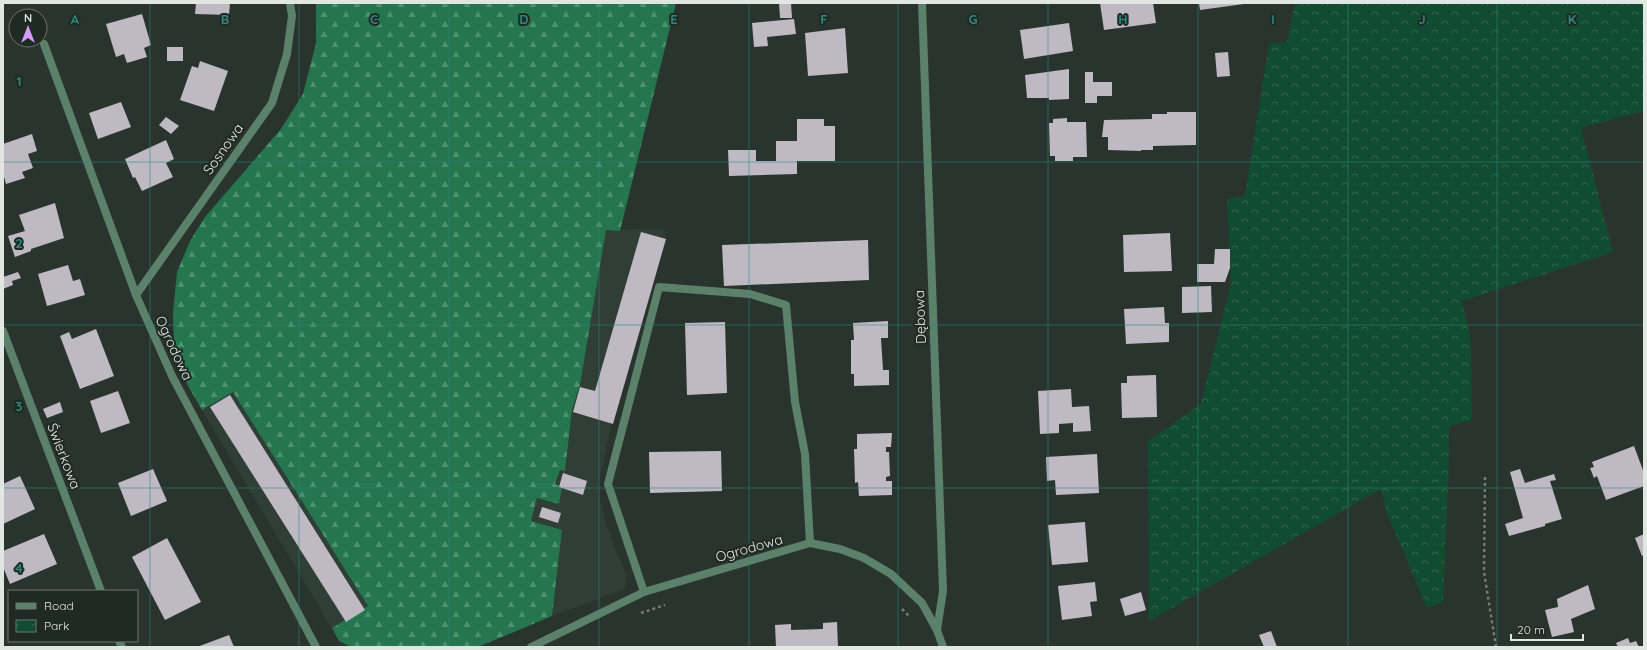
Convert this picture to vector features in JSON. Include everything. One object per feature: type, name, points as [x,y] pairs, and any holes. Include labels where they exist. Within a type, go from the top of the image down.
[{"type":"street","name":"Sosnowa","points":[[136,295],[272,103],[287,54],[292,16],[290,3]]},
{"type":"street","name":"Dębowa","points":[[922,3],[943,591],[938,630]]},
{"type":"street","name":"Ogrodowa","points":[[45,48],[136,295],[172,376],[316,647]]},
{"type":"street","points":[[644,592],[608,484],[659,287],[750,294],[786,304],[795,402],[805,454],[810,543]]},
{"type":"street","name":"Świerkowa","points":[[3,331],[100,590]]},
{"type":"street","name":"Ogrodowa","points":[[531,647],[644,592],[810,543],[840,549],[864,558],[890,574],[922,603],[938,630],[943,647]]},
{"type":"path","points":[[1485,477],[1484,572],[1496,647]]},
{"type":"path","points":[[639,614],[667,604]]},
{"type":"path","points":[[901,608],[911,619]]},
{"type":"shaded area","points":[[663,229],[666,236],[612,421],[599,483],[600,501],[608,530],[626,575],[625,589],[552,616],[562,531],[531,521],[537,497],[559,504],[562,487],[554,484],[560,469],[565,471],[572,410],[580,385],[606,230]]},
{"type":"shaded area","points":[[233,392],[368,606],[332,628],[202,410]]},
{"type":"green space","points":[[316,3],[676,3],[620,231],[606,230],[580,385],[572,410],[565,471],[560,470],[555,484],[562,487],[559,504],[537,498],[531,521],[562,530],[552,616],[478,647],[351,647],[339,641],[332,628],[368,606],[233,392],[202,410],[187,384],[174,346],[173,312],[177,272],[190,241],[205,217],[281,129],[303,94],[316,43]]},
{"type":"green space","points":[[1295,3],[1644,3],[1644,111],[1581,128],[1613,252],[1462,301],[1471,341],[1472,420],[1449,426],[1449,463],[1443,602],[1427,608],[1387,513],[1381,489],[1149,621],[1148,441],[1201,404],[1231,283],[1227,199],[1245,195],[1269,44],[1287,42]]},
{"type":"building","points":[[196,3],[230,3],[229,15],[195,14]]},
{"type":"building","points":[[779,3],[791,3],[792,18],[780,18]]},
{"type":"building","points":[[1100,3],[1153,3],[1156,23],[1104,30]]},
{"type":"building","points":[[1199,3],[1244,3],[1244,4],[1200,10]]},
{"type":"building","points":[[142,14],[151,45],[144,48],[147,57],[127,63],[124,54],[116,57],[106,24]]},
{"type":"building","points":[[794,19],[796,34],[767,37],[768,46],[754,47],[752,23]]},
{"type":"building","points":[[1069,23],[1073,51],[1024,59],[1020,30]]},
{"type":"building","points":[[845,28],[848,73],[808,76],[805,33]]},
{"type":"building","points":[[167,47],[183,47],[183,61],[167,61]]},
{"type":"building","points":[[1228,52],[1230,76],[1217,77],[1215,53]]},
{"type":"building","points":[[200,61],[228,71],[214,111],[180,100],[192,66],[198,68]]},
{"type":"building","points":[[1069,69],[1069,99],[1049,100],[1049,98],[1027,98],[1025,75]]},
{"type":"building","points":[[1085,72],[1093,72],[1093,82],[1112,82],[1112,96],[1097,96],[1097,103],[1085,103]]},
{"type":"building","points":[[121,102],[131,127],[98,139],[89,113]]},
{"type":"building","points":[[1167,112],[1196,112],[1196,145],[1153,146],[1153,150],[1141,151],[1108,150],[1108,137],[1102,137],[1104,120],[1152,119],[1152,114],[1167,114]]},
{"type":"building","points":[[166,117],[179,126],[171,134],[159,125]]},
{"type":"building","points":[[1067,118],[1067,122],[1086,122],[1087,157],[1073,157],[1073,161],[1055,161],[1055,156],[1050,156],[1049,123],[1053,123],[1053,119]]},
{"type":"building","points":[[797,119],[824,119],[824,126],[835,126],[835,161],[797,161],[797,174],[729,176],[728,150],[756,150],[756,161],[776,161],[776,141],[797,141]]},
{"type":"building","points":[[32,134],[37,151],[28,154],[33,168],[22,172],[25,178],[6,184],[3,173],[3,144]]},
{"type":"building","points":[[166,140],[174,159],[166,163],[173,177],[142,191],[135,177],[133,178],[125,159]]},
{"type":"building","points":[[55,203],[64,238],[31,249],[31,251],[15,257],[8,236],[25,231],[19,215]]},
{"type":"building","points":[[641,232],[666,239],[613,424],[573,412],[580,387],[595,391]]},
{"type":"building","points":[[1170,233],[1172,271],[1124,272],[1123,235]]},
{"type":"building","points":[[868,240],[869,280],[724,286],[722,245]]},
{"type":"building","points":[[1215,249],[1230,249],[1230,268],[1225,282],[1197,282],[1197,264],[1214,264]]},
{"type":"building","points":[[68,265],[73,281],[80,279],[85,295],[47,306],[38,274]]},
{"type":"building","points":[[18,272],[21,278],[12,281],[13,285],[3,289],[3,277]]},
{"type":"building","points":[[1211,286],[1212,312],[1182,313],[1182,287]]},
{"type":"building","points":[[1164,307],[1165,323],[1169,323],[1169,342],[1126,344],[1124,309]]},
{"type":"building","points":[[888,321],[888,338],[881,338],[883,370],[889,370],[889,385],[854,386],[854,374],[851,374],[851,340],[854,340],[853,323]]},
{"type":"building","points":[[725,322],[727,393],[687,395],[685,323]]},
{"type":"building","points":[[96,329],[114,376],[80,389],[60,336],[69,332],[72,339]]},
{"type":"building","points":[[1156,375],[1157,417],[1122,418],[1121,383],[1127,383],[1127,376]]},
{"type":"building","points":[[1071,389],[1072,407],[1089,406],[1091,431],[1073,432],[1073,423],[1059,424],[1059,433],[1040,434],[1038,391]]},
{"type":"building","points":[[118,391],[130,423],[101,433],[90,401]]},
{"type":"building","points":[[230,395],[365,610],[346,622],[210,407]]},
{"type":"building","points":[[60,402],[63,412],[47,418],[43,409]]},
{"type":"building","points":[[892,433],[891,447],[886,447],[886,452],[889,452],[890,476],[886,477],[886,481],[892,481],[892,495],[859,496],[858,482],[855,483],[854,449],[857,449],[857,434]]},
{"type":"building","points":[[1634,446],[1644,473],[1644,486],[1606,500],[1597,476],[1594,478],[1590,468],[1594,467],[1592,462]]},
{"type":"building","points":[[721,451],[722,491],[650,493],[649,452]]},
{"type":"building","points":[[1097,454],[1099,493],[1056,495],[1055,480],[1047,481],[1046,457]]},
{"type":"building","points":[[153,469],[167,501],[131,516],[118,483]]},
{"type":"building","points":[[1520,469],[1525,483],[1554,474],[1556,480],[1550,481],[1562,519],[1545,524],[1545,526],[1509,536],[1505,524],[1523,518],[1510,472]]},
{"type":"building","points":[[563,473],[587,481],[583,495],[559,487]]},
{"type":"building","points":[[20,476],[35,509],[3,524],[3,484]]},
{"type":"building","points":[[542,507],[561,513],[558,523],[539,517]]},
{"type":"building","points":[[1085,522],[1088,562],[1052,565],[1048,525]]},
{"type":"building","points":[[44,534],[57,564],[10,584],[3,567],[3,551]]},
{"type":"building","points":[[1644,534],[1644,555],[1642,556],[1635,538]]},
{"type":"building","points":[[167,538],[201,602],[165,620],[132,557]]},
{"type":"building","points":[[1095,582],[1097,601],[1090,602],[1092,616],[1062,620],[1058,586]]},
{"type":"building","points":[[1588,585],[1595,609],[1571,619],[1574,632],[1552,637],[1545,610],[1558,607],[1557,599]]},
{"type":"building","points":[[1141,592],[1146,610],[1125,616],[1120,599]]},
{"type":"building","points":[[837,622],[838,647],[776,647],[775,625],[791,624],[791,630],[823,629],[823,623]]},
{"type":"building","points":[[1271,631],[1277,647],[1264,647],[1259,635]]},
{"type":"building","points":[[229,635],[234,647],[197,647]]},
{"type":"building","points":[[1628,638],[1630,643],[1636,641],[1639,647],[1618,647],[1616,643]]}]
